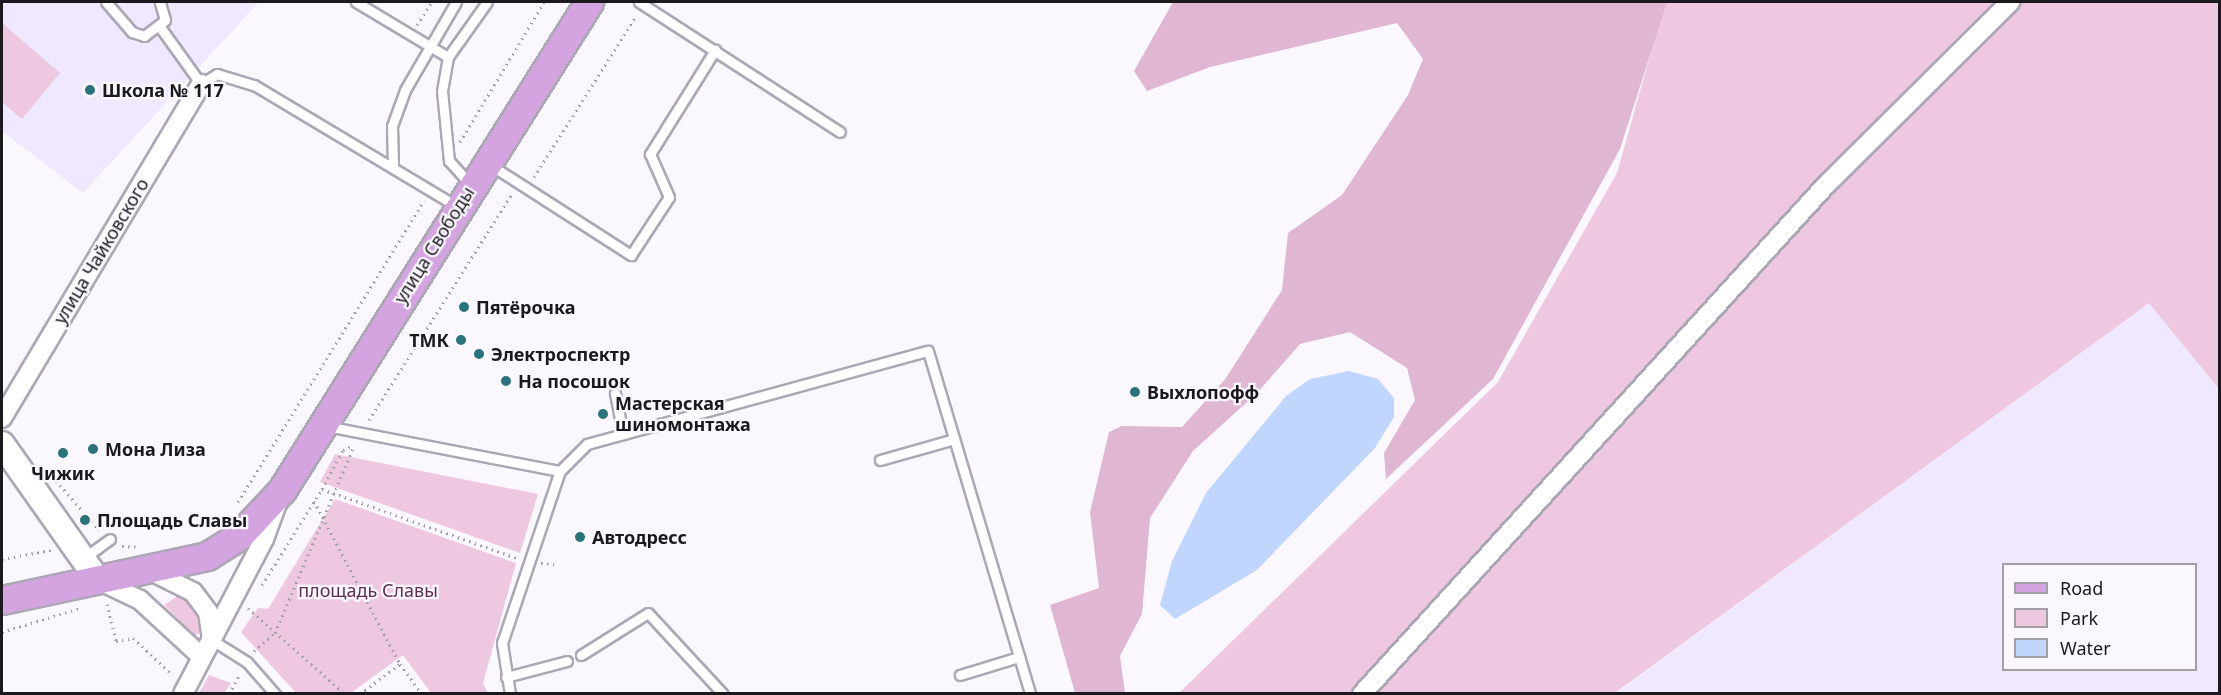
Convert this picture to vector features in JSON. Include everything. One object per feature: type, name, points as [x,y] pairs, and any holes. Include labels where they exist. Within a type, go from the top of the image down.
[{"type":"main road","name":"улица Свободы","points":[[2,600],[100,586],[149,559],[207,556],[240,535],[282,490],[589,2]]},
{"type":"street","points":[[1362,693],[1826,184],[2010,2]]},
{"type":"street","name":"улица Чайковского","points":[[2,418],[201,84]]},
{"type":"street","points":[[2,444],[100,586],[140,600],[202,657]]},
{"type":"street","name":"улица Свободы","points":[[184,693],[264,539],[282,490]]},
{"type":"street","points":[[149,559],[193,592],[208,612],[212,640]]},
{"type":"lane","points":[[106,2],[132,32],[150,35],[160,27],[165,12],[160,2]]},
{"type":"lane","points":[[356,2],[448,57]]},
{"type":"lane","points":[[393,166],[392,126],[427,45],[456,2]]},
{"type":"lane","points":[[465,196],[449,161],[442,91],[448,57],[488,2]]},
{"type":"lane","points":[[639,2],[840,132]]},
{"type":"lane","points":[[160,27],[201,84],[217,74],[254,85],[431,190],[465,196]]},
{"type":"lane","points":[[486,163],[631,255],[669,197],[650,154],[715,50]]},
{"type":"lane","points":[[510,693],[502,643],[560,471],[587,444],[928,351],[1030,693]]},
{"type":"lane","points":[[615,393],[623,434]]},
{"type":"lane","points":[[321,425],[560,471]]},
{"type":"lane","points":[[880,460],[954,439]]},
{"type":"lane","points":[[100,586],[110,540]]},
{"type":"lane","points":[[581,655],[648,613],[723,693]]},
{"type":"lane","points":[[212,640],[247,662],[275,693]]},
{"type":"lane","points":[[960,675],[1019,657]]},
{"type":"lane","points":[[506,677],[567,661]]},
{"type":"path","points":[[410,34],[432,2]]},
{"type":"path","points":[[449,161],[544,2]]},
{"type":"path","points":[[256,648],[275,633],[325,522],[354,445],[361,433],[519,182],[536,176],[635,23],[636,12]]},
{"type":"path","points":[[234,509],[431,190]]},
{"type":"path","points":[[259,590],[322,489],[343,450],[354,445]]},
{"type":"path","points":[[50,473],[110,540],[111,546],[149,559]]},
{"type":"path","points":[[322,489],[529,562],[558,565]]},
{"type":"path","points":[[314,501],[400,664],[422,693]]},
{"type":"path","points":[[100,586],[116,641],[133,638],[184,693]]},
{"type":"path","points":[[253,600],[247,609],[345,693]]},
{"type":"path","points":[[2,632],[60,618],[84,606]]},
{"type":"path","points":[[229,693],[247,662]]},
{"type":"path","points":[[359,693],[400,664]]},
{"type":"shaded area","name":"Школа № 117","points":[[2,2],[259,2],[83,193],[2,131]]},
{"type":"shaded area","points":[[1173,2],[1667,2],[1620,149],[1493,379],[1386,479],[1384,453],[1415,400],[1407,368],[1350,332],[1300,344],[1257,393],[1193,451],[1150,518],[1142,614],[1120,656],[1125,693],[1075,693],[1050,605],[1099,588],[1090,512],[1109,432],[1122,426],[1182,427],[1226,378],[1282,290],[1288,233],[1342,195],[1408,95],[1423,59],[1397,23],[1210,67],[1147,91],[1134,71]]},
{"type":"shaded area","points":[[2149,302],[2219,389],[2219,693],[1615,694]]},
{"type":"green space","points":[[1665,2],[2219,2],[2219,389],[2149,303],[1615,693],[1178,694],[1498,382],[1617,173]]},
{"type":"green space","points":[[2,23],[60,73],[22,119],[2,102]]},
{"type":"green space","points":[[335,454],[538,494],[520,553],[320,482]]},
{"type":"green space","name":"площадь Славы","points":[[335,499],[516,563],[483,683],[488,693],[431,693],[403,655],[351,693],[296,693],[241,632],[258,608],[268,609]]},
{"type":"green space","points":[[178,596],[198,608],[203,632],[195,635],[164,605]]},
{"type":"green space","points":[[209,675],[231,683],[224,693],[199,693]]},
{"type":"water","points":[[1349,371],[1378,379],[1394,398],[1394,417],[1375,448],[1257,570],[1175,619],[1160,605],[1172,561],[1206,493],[1286,396],[1310,379]]},
{"type":"place","name":"Школа № 117","points":[[90,90]]},
{"type":"place","name":"Пятёрочка","points":[[464,307]]},
{"type":"place","name":"ТМК","points":[[461,340]]},
{"type":"place","name":"Электроспектр","points":[[479,354]]},
{"type":"place","name":"На посошок","points":[[506,381]]},
{"type":"place","name":"Выхлопофф","points":[[1135,392]]},
{"type":"place","name":"Мастерская шиномонтажа","points":[[603,414]]},
{"type":"place","name":"Мона Лиза","points":[[93,449]]},
{"type":"place","name":"Чижик","points":[[63,453]]},
{"type":"place","name":"Площадь Славы","points":[[85,520]]},
{"type":"place","name":"Автодресс","points":[[580,537]]}]
